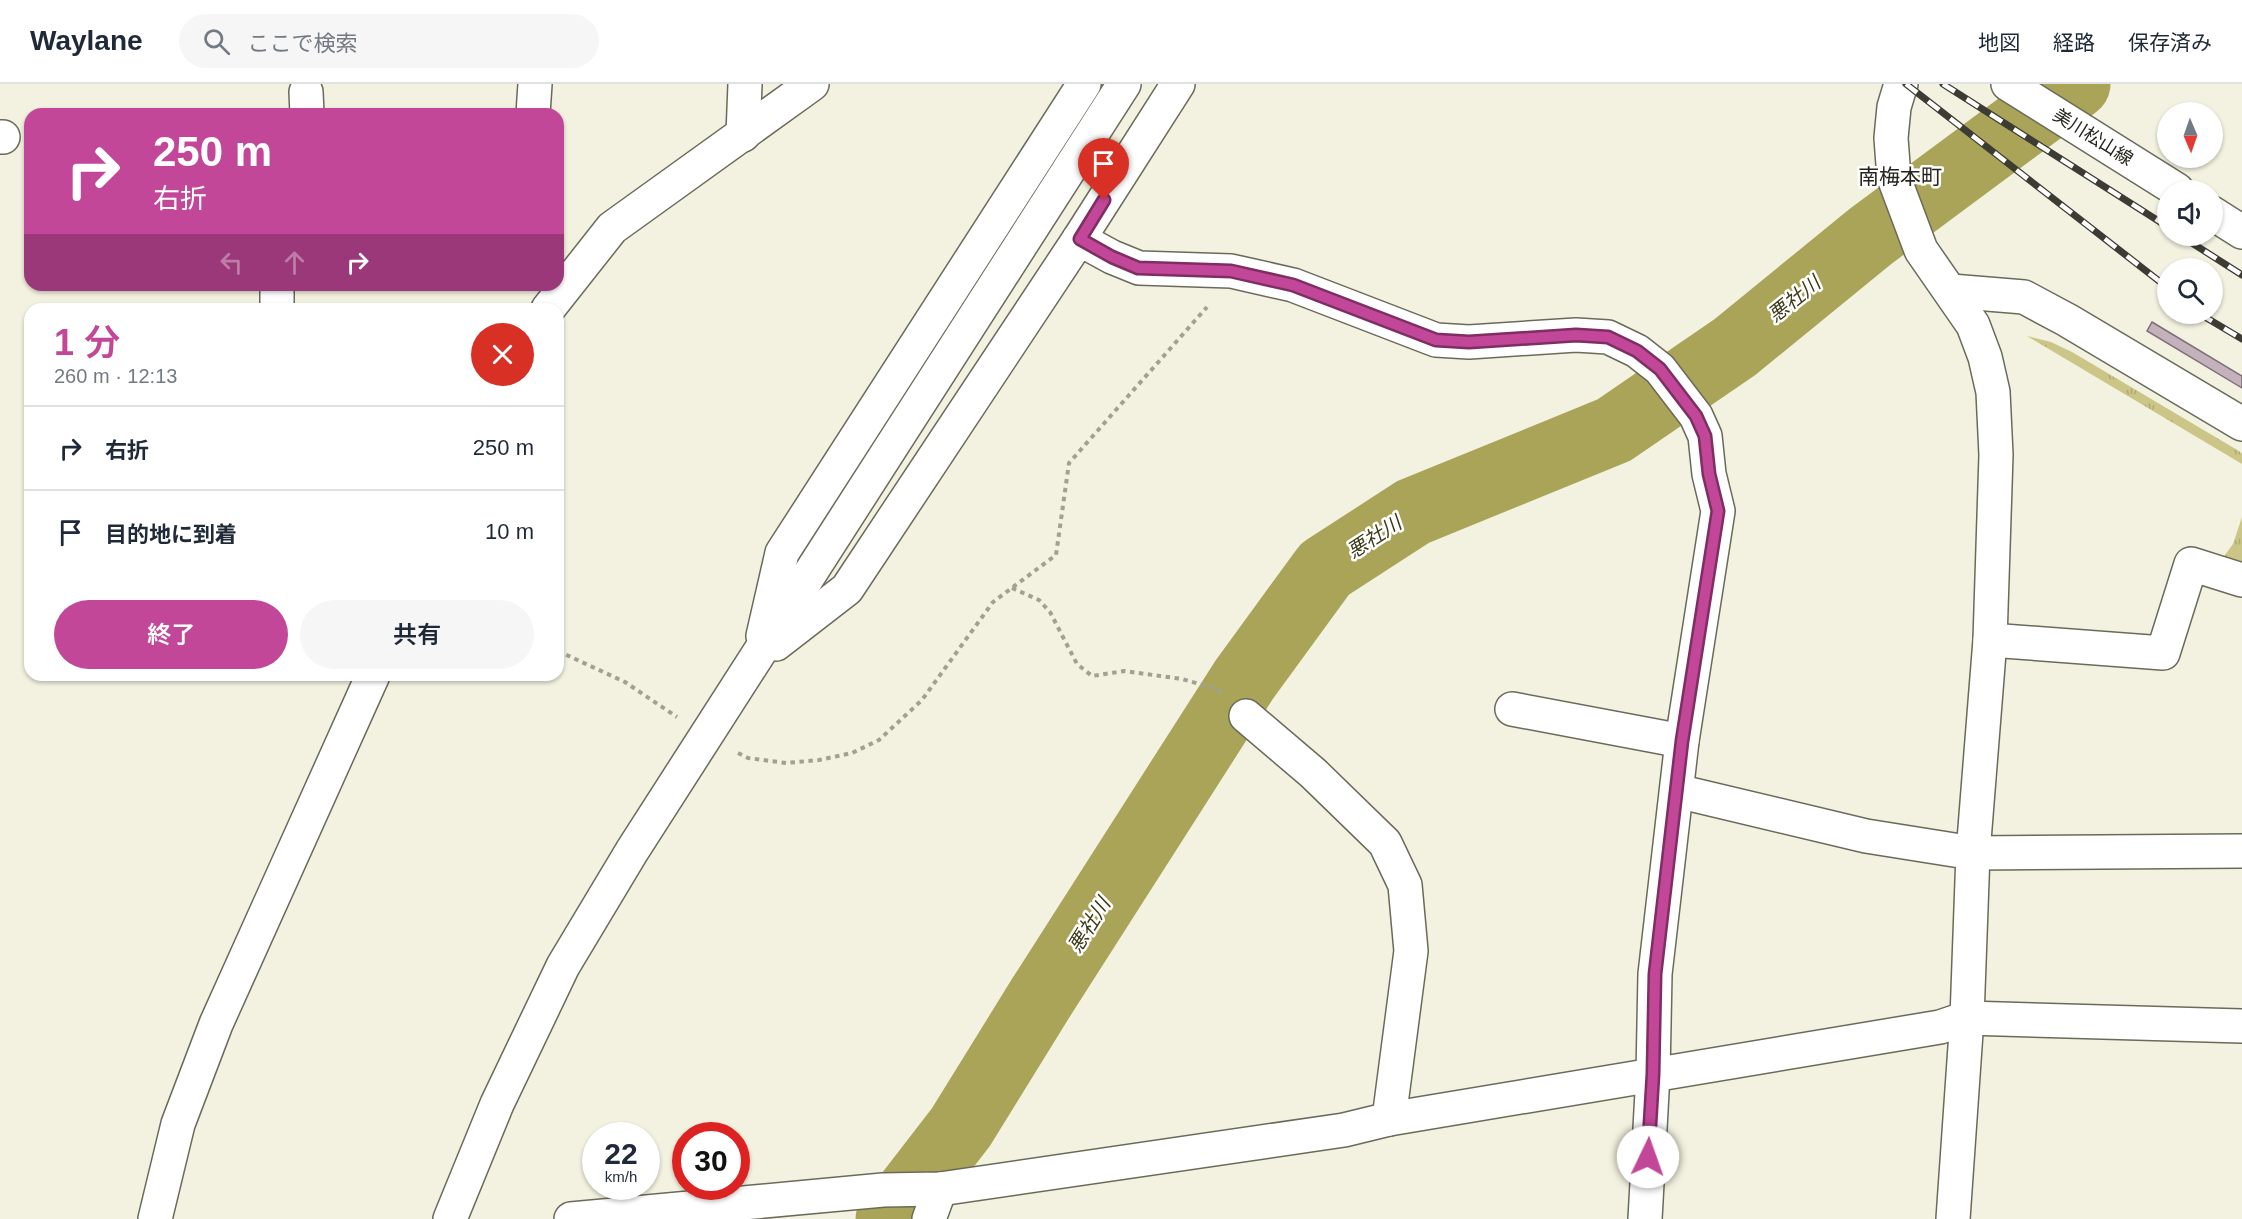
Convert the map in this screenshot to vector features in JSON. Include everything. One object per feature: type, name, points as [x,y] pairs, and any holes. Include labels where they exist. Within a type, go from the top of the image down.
[{"type":"street","points":[[533,108],[535,84]]},
{"type":"street","points":[[743,135],[745,84]]},
{"type":"street","points":[[564,289],[612,228],[812,84]]},
{"type":"street","points":[[758,658],[782,553],[1084,84]]},
{"type":"street","points":[[450,1219],[497,1104],[563,966],[632,851],[758,658],[1124,84]]},
{"type":"street","points":[[758,658],[848,589],[1080,239],[1178,84]]},
{"type":"street","points":[[1901,84],[1894,107],[1892,128],[1894,178],[1921,250],[1974,325],[1985,357],[1993,392],[1996,455],[1990,640],[1974,853],[1953,1219]]},
{"type":"street","name":"美川松山線","points":[[2008,84],[2161,180]]},
{"type":"street","points":[[2223,220],[2242,232]]},
{"type":"street","points":[[1080,239],[1138,268],[1231,271],[1293,285],[1436,340],[1469,342],[1576,335],[1608,337],[1637,351],[1660,369],[1696,416],[1705,436],[1709,474],[1718,511],[1682,741],[1655,974],[1653,1074],[1645,1219]]},
{"type":"street","points":[[553,303],[562,291]]},
{"type":"street","points":[[1951,291],[2024,297],[2242,424]]},
{"type":"street","points":[[1990,640],[2163,652],[2191,564],[2242,580]]},
{"type":"street","points":[[155,1219],[178,1124],[216,1024],[370,681]]},
{"type":"street","points":[[1512,709],[1682,741]]},
{"type":"street","points":[[1246,716],[1313,773],[1385,843],[1405,885],[1411,951],[1389,1119]]},
{"type":"street","points":[[1677,792],[1866,836],[1974,853],[2242,851]]},
{"type":"street","points":[[571,1219],[883,1190],[931,1199],[1332,1132],[1389,1119],[1940,1027],[1966,1018],[2242,1026]]},
{"type":"path","points":[[564,654],[626,682],[705,737],[748,758],[786,763],[819,760],[852,753],[879,740],[922,700],[993,602],[1056,555],[1069,463],[1205,309],[1231,271]]},
{"type":"path","points":[[1012,588],[1039,600],[1050,612],[1077,664],[1092,676],[1124,670],[1182,679],[1217,689]]},
{"type":"green space","points":[[2027,336],[2051,342],[2072,352],[2239,451],[2242,454],[2242,464]]},
{"type":"green space","points":[[2242,517],[2242,572],[2222,559],[2233,544]]},
{"type":"building","points":[[2152,322],[2242,376],[2242,388],[2147,331]]},
{"type":"waterway","name":"悪社川","points":[[890,1219],[961,1127],[1244,680],[1325,569],[1413,512],[1614,430],[1735,347],[1871,236],[2076,84]]},
{"type":"railway","points":[[1906,84],[2157,279]]},
{"type":"railway","points":[[1943,84],[2157,220]]},
{"type":"railway","points":[[2197,246],[2242,275]]},
{"type":"railway","points":[[2217,324],[2242,339]]},
{"type":"district","name":"南梅本町","points":[[1900,176]]},
{"type":"route","points":[[1104,200],[1080,239],[1138,268],[1231,271],[1293,285],[1436,340],[1469,342],[1576,335],[1608,337],[1637,351],[1660,369],[1696,416],[1705,436],[1709,474],[1718,511],[1682,741],[1655,974],[1653,1074],[1648,1157]]}]
